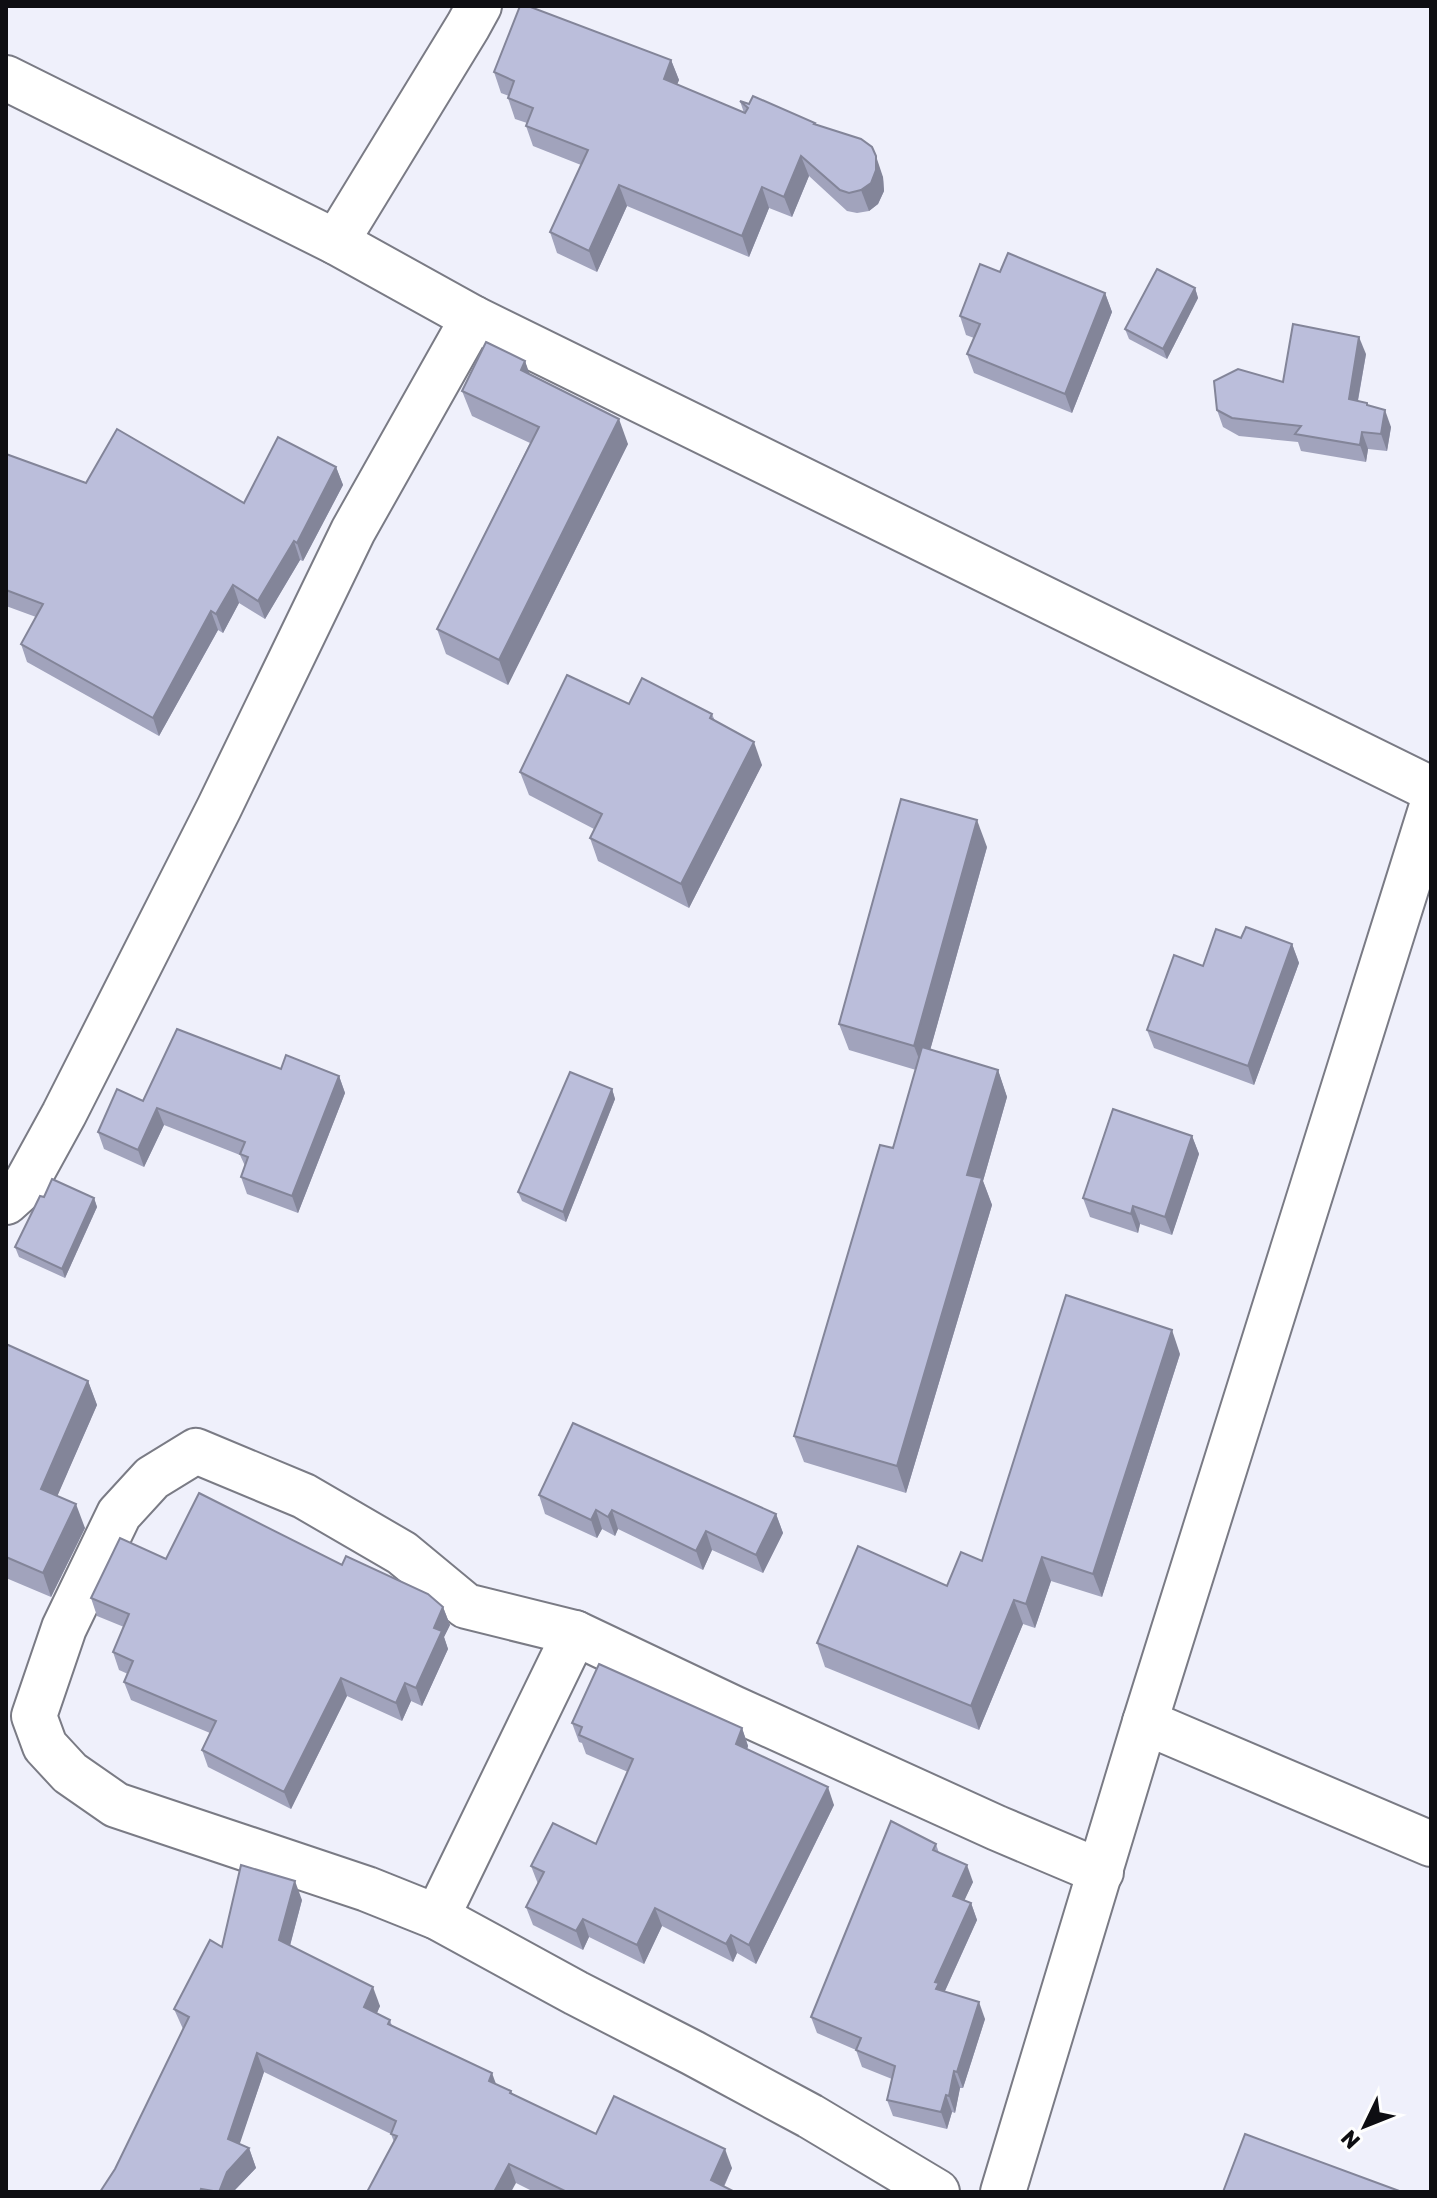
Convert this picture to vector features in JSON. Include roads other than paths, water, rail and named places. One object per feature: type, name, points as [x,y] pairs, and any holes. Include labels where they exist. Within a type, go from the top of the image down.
[{"type":"street","points":[[336,242],[479,6]]},
{"type":"street","points":[[6,78],[336,242],[473,318],[1431,789]]},
{"type":"street","points":[[6,1202],[25,1185],[64,1114],[219,808],[353,531],[473,318]]},
{"type":"street","points":[[1003,2192],[1145,1722],[1431,809]]},
{"type":"street","points":[[937,2192],[810,2116],[437,1917],[367,1889],[116,1805],[70,1773],[45,1746],[34,1716],[64,1628],[119,1514],[152,1478],[196,1451],[304,1496],[402,1553],[466,1606],[575,1633],[997,1828],[1101,1872]]},
{"type":"street","points":[[437,1917],[575,1633]]},
{"type":"street","points":[[1145,1722],[1431,1844]]}]
